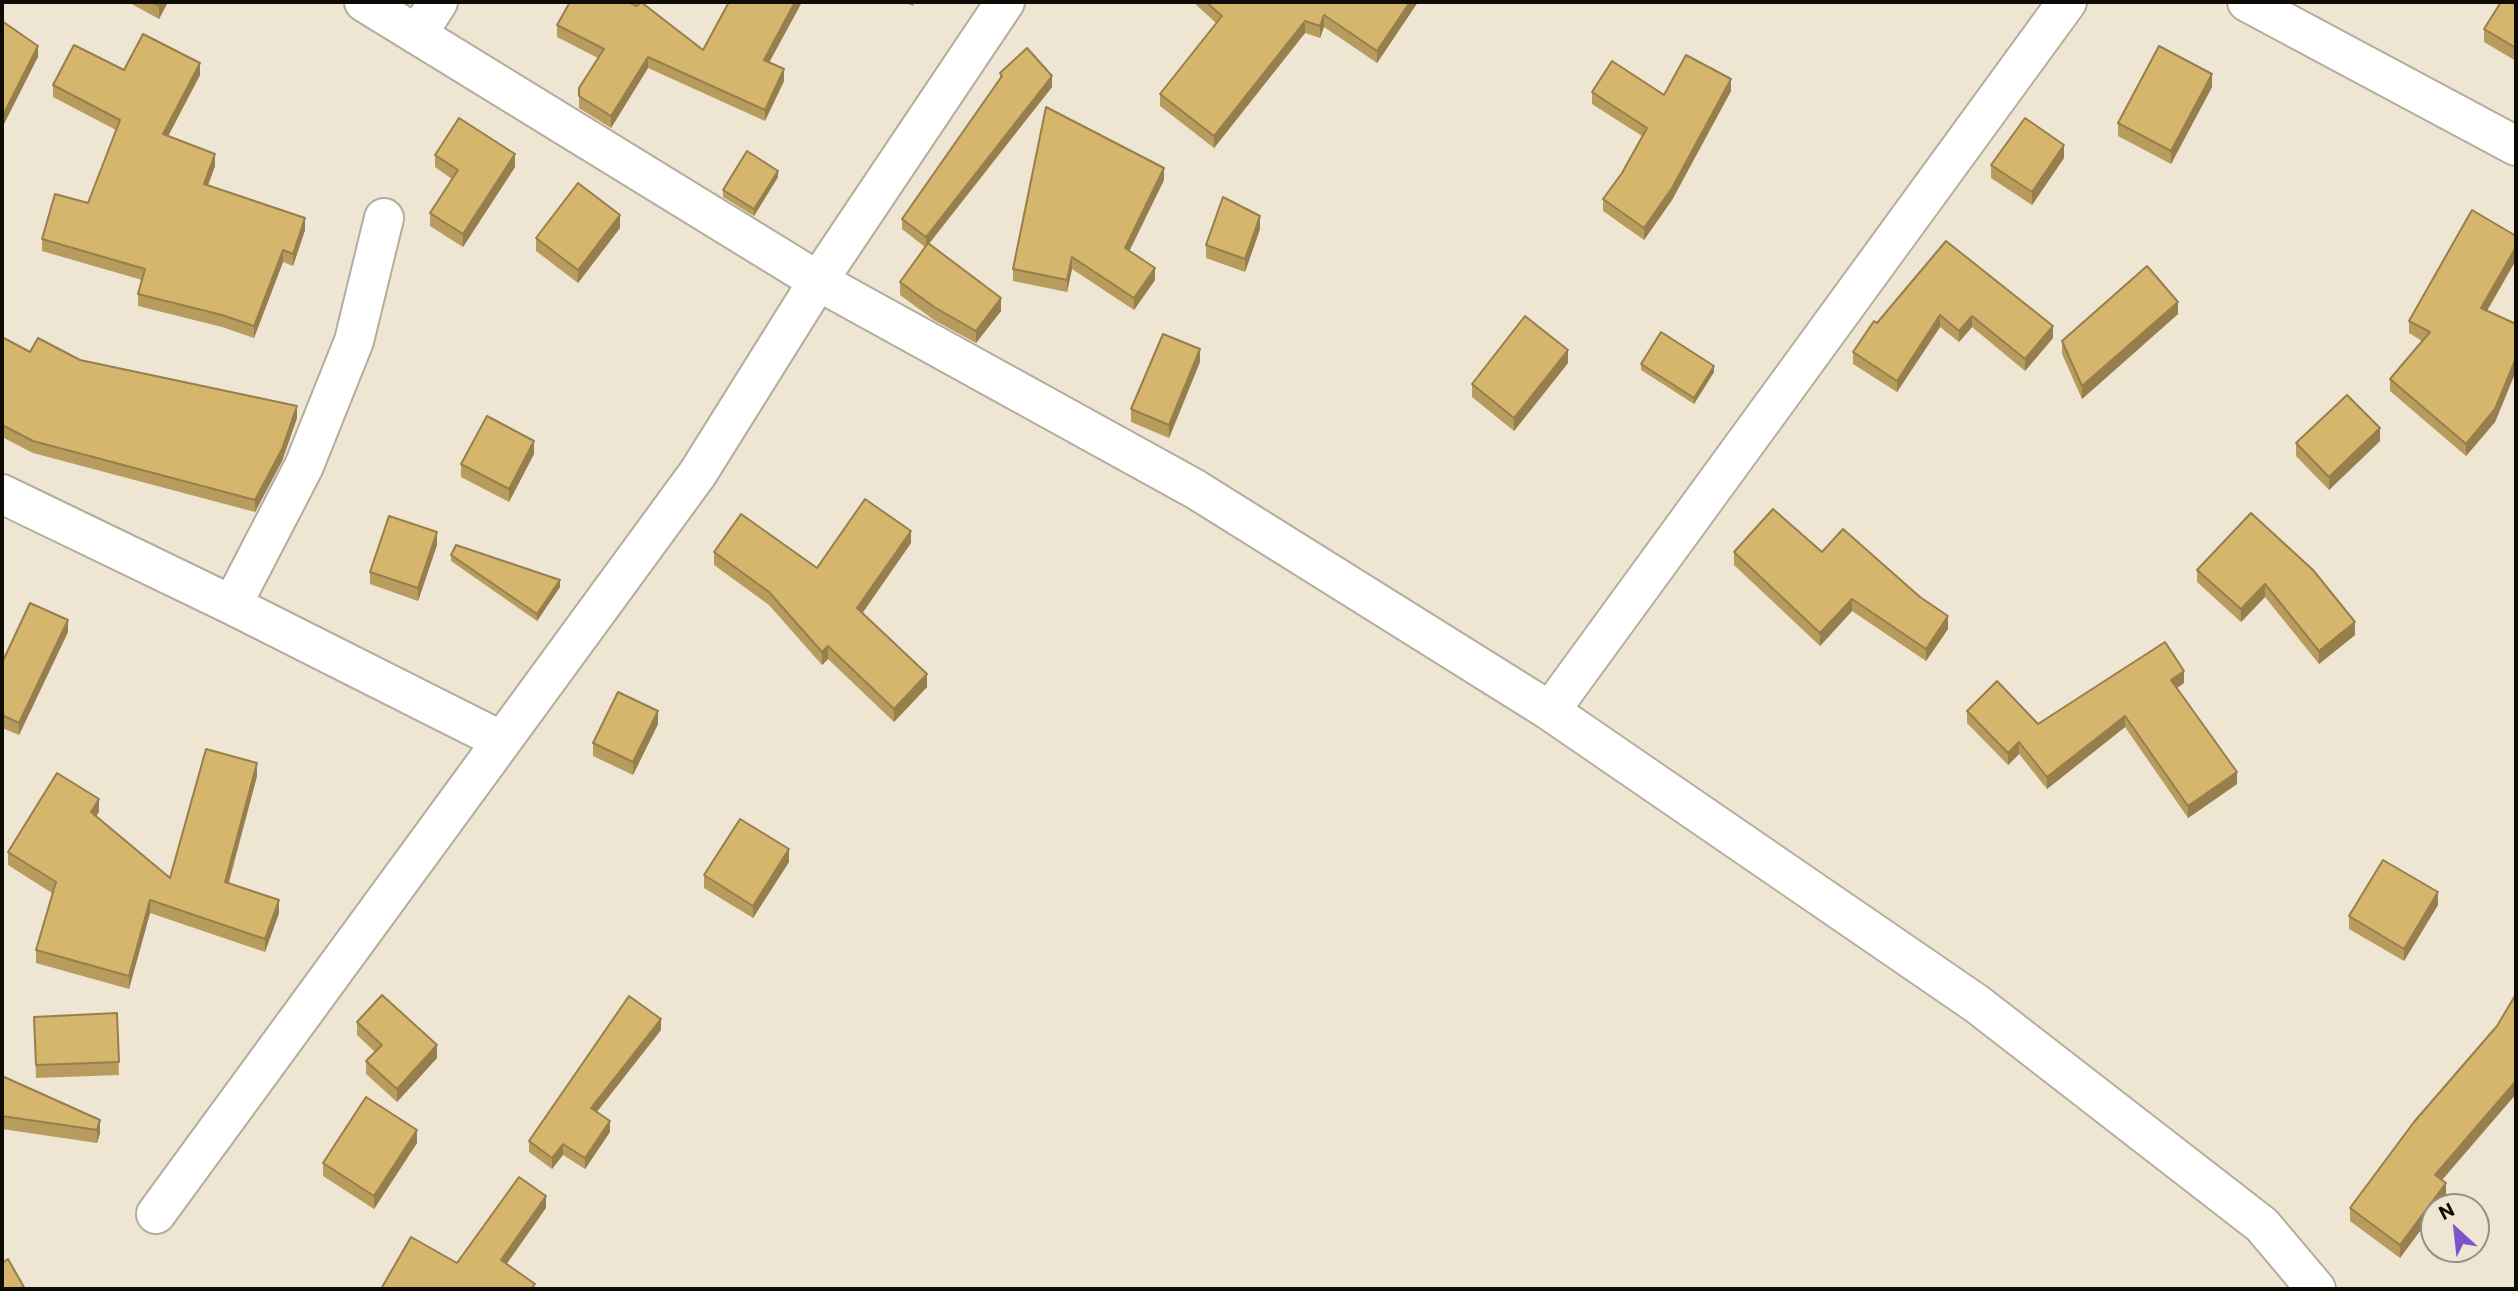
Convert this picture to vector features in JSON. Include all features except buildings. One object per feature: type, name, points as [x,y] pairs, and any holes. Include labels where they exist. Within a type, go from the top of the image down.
[{"type":"street","points":[[364,2],[818,281],[1195,489],[1550,711],[1977,1004],[2262,1225],[2316,1289]]},
{"type":"street","points":[[417,35],[438,2]]},
{"type":"street","points":[[156,1214],[698,473],[818,281],[1005,2]]},
{"type":"street","points":[[1550,711],[2067,2]]},
{"type":"street","points":[[2247,2],[2516,146]]},
{"type":"street","points":[[232,605],[304,466],[354,341],[384,218]]},
{"type":"street","points":[[2,494],[232,605],[502,741]]}]
